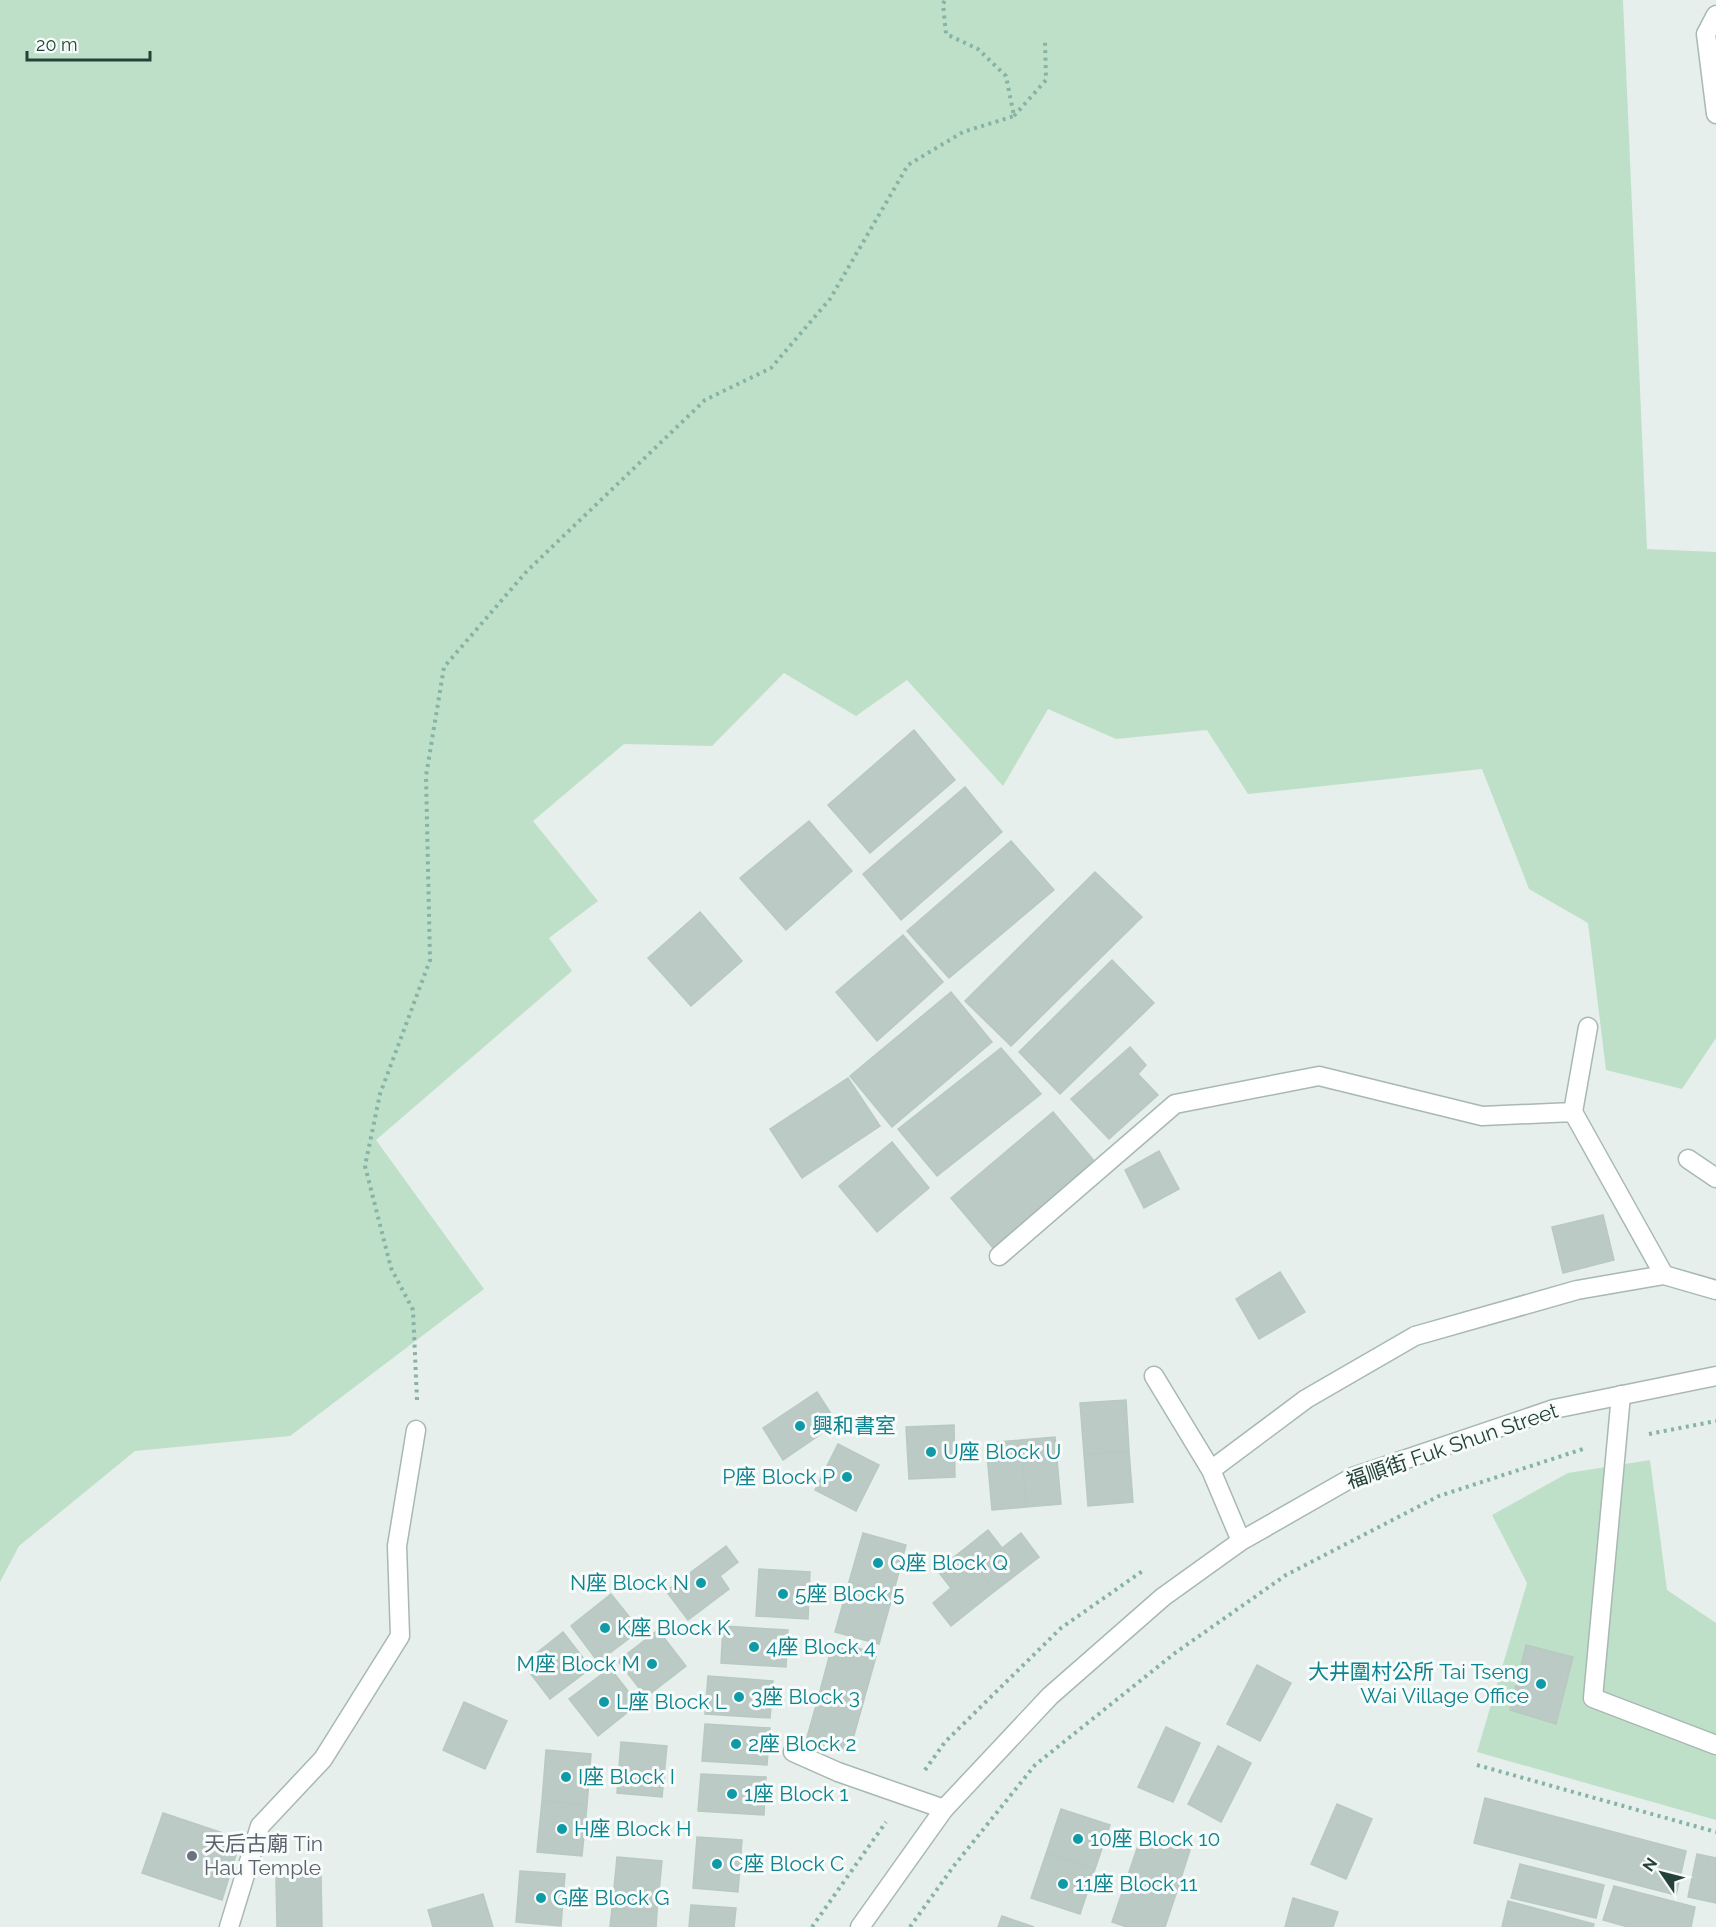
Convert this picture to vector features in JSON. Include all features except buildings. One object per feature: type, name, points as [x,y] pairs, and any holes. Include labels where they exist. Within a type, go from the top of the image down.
[{"type":"street","points":[[1716,15],[1706,34],[1716,114]]},
{"type":"street","points":[[1588,1027],[1573,1112],[1664,1275]]},
{"type":"street","points":[[999,1256],[1175,1104],[1319,1076],[1482,1116],[1573,1112]]},
{"type":"street","points":[[1688,1159],[1716,1178]]},
{"type":"street","points":[[1211,1470],[1306,1399],[1415,1336],[1577,1290],[1664,1275],[1716,1290]]},
{"type":"street","points":[[1154,1376],[1211,1470],[1241,1541]]},
{"type":"street","name":"福順街 Fuk Shun Street","points":[[860,1927],[944,1809],[1050,1696],[1163,1597],[1241,1541],[1353,1477],[1554,1409],[1716,1376]]},
{"type":"street","points":[[1621,1395],[1593,1698],[1716,1745]]},
{"type":"street","points":[[229,1927],[260,1826],[323,1759],[400,1636],[397,1546],[417,1430]]},
{"type":"street","points":[[793,1752],[838,1772],[944,1809]]},
{"type":"path","points":[[945,0],[943,4],[946,34],[978,49],[1006,76],[1014,116]]},
{"type":"path","points":[[417,1430],[417,1380],[412,1310],[391,1268],[365,1166],[380,1094],[430,960],[426,776],[444,667],[526,571],[705,400],[771,368],[830,299],[908,165],[963,132],[1014,116],[1046,80],[1045,41]]},
{"type":"path","points":[[910,1927],[953,1867],[1035,1765],[1175,1653],[1286,1575],[1439,1496],[1605,1442],[1716,1421]]},
{"type":"path","points":[[1477,1765],[1716,1832]]},
{"type":"green space","points":[[0,0],[1623,0],[1647,549],[1716,552],[1716,1038],[1682,1089],[1606,1070],[1588,923],[1529,889],[1482,769],[1248,794],[1207,730],[1116,739],[1048,709],[1003,786],[907,680],[856,716],[784,673],[712,746],[624,744],[533,821],[598,901],[549,938],[572,971],[376,1140],[484,1289],[290,1436],[135,1451],[19,1546],[0,1582]]},
{"type":"green space","points":[[1650,1460],[1667,1590],[1716,1623],[1716,1820],[1477,1752],[1527,1583],[1492,1515],[1568,1473]]},
{"type":"place","name":"興和書室","points":[[800,1426]]},
{"type":"place","name":"U座 Block U","points":[[931,1452]]},
{"type":"place","name":"P座 Block P","points":[[847,1477]]},
{"type":"place","name":"Q座 Block Q","points":[[878,1563]]},
{"type":"place","name":"N座 Block N","points":[[701,1583]]},
{"type":"place","name":"5座 Block 5","points":[[783,1594]]},
{"type":"place","name":"K座 Block K","points":[[605,1628]]},
{"type":"place","name":"4座 Block 4","points":[[754,1647]]},
{"type":"place","name":"M座 Block M","points":[[652,1664]]},
{"type":"place","name":"大井圍村公所 Tai Tseng Wai Village Office","points":[[1541,1684]]},
{"type":"place","name":"3座 Block 3","points":[[739,1697]]},
{"type":"place","name":"L座 Block L","points":[[604,1702]]},
{"type":"place","name":"2座 Block 2","points":[[736,1744]]},
{"type":"place","name":"I座 Block I","points":[[566,1777]]},
{"type":"place","name":"1座 Block 1","points":[[732,1794]]},
{"type":"place","name":"H座 Block H","points":[[562,1829]]},
{"type":"place","name":"10座 Block 10","points":[[1078,1839]]},
{"type":"place","name":"天后古廟 Tin Hau Temple","points":[[192,1856]]},
{"type":"place","name":"C座 Block C","points":[[717,1864]]},
{"type":"place","name":"11座 Block 11","points":[[1063,1884]]},
{"type":"place","name":"G座 Block G","points":[[541,1898]]}]
